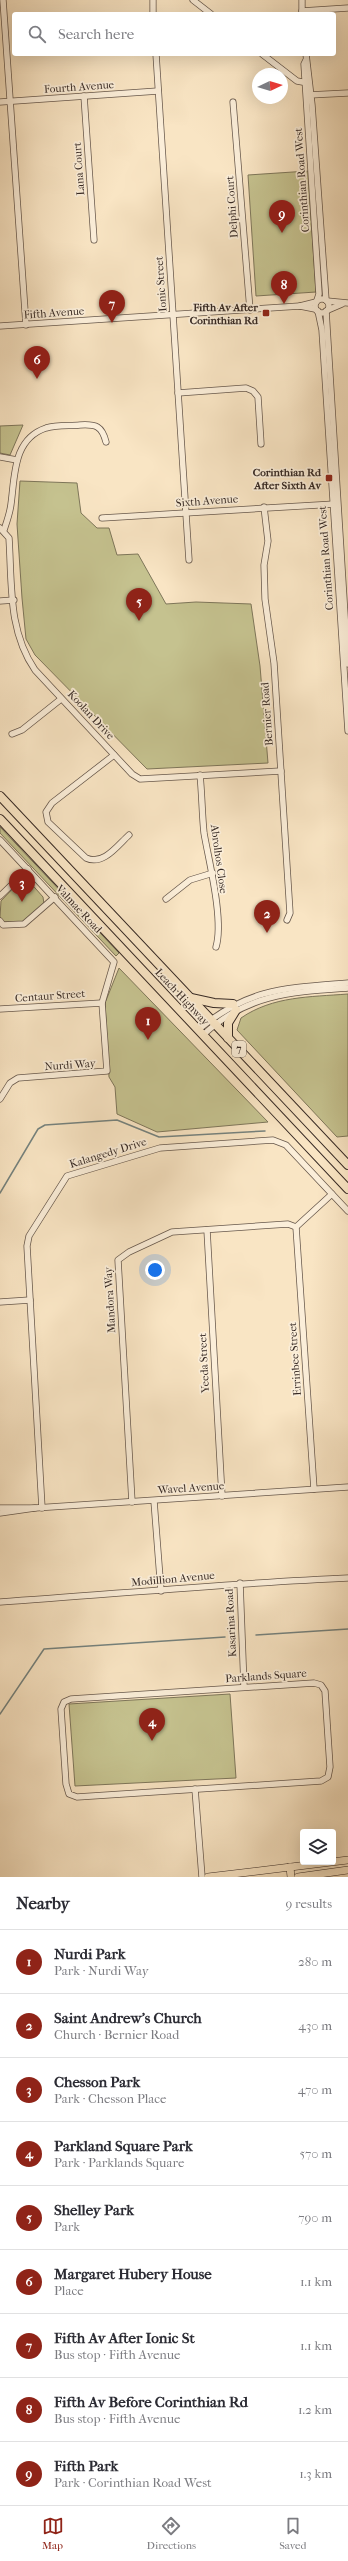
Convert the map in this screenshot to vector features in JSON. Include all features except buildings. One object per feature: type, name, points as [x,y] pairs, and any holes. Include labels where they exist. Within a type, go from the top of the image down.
[{"type":"highway","name":"Leach Highway","points":[[0,796],[348,1165]]},
{"type":"highway","name":"Leach Highway","points":[[0,819],[348,1189]]},
{"type":"highway","points":[[190,997],[235,1007],[228,1023],[228,1038]]},
{"type":"main road","points":[[208,1877],[348,1860]]},
{"type":"main road","points":[[290,1868],[291,1877]]},
{"type":"main road","points":[[298,1877],[348,1870]]},
{"type":"street","points":[[3,0],[26,325]]},
{"type":"street","points":[[152,0],[153,12]]},
{"type":"street","points":[[193,0],[208,12]]},
{"type":"street","points":[[302,0],[302,12],[348,8]]},
{"type":"street","name":"Ionic Street","points":[[156,56],[189,560]]},
{"type":"street","points":[[265,56],[297,81],[308,83]]},
{"type":"street","name":"Corinthian Road West","points":[[306,57],[304,64],[308,83],[327,301],[335,504],[348,731]]},
{"type":"street","name":"Fourth Avenue","points":[[0,102],[158,91]]},
{"type":"street","points":[[309,95],[348,93]]},
{"type":"street","name":"Corinthian Road West","points":[[309,95],[319,294],[317,310],[322,330],[348,664]]},
{"type":"street","name":"Lana Court","points":[[84,96],[94,240]]},
{"type":"street","name":"Delphi Court","points":[[233,102],[250,310]]},
{"type":"street","name":"Fifth Avenue","points":[[0,326],[250,310],[300,306],[317,301],[327,301]]},
{"type":"street","points":[[327,301],[345,304]]},
{"type":"street","points":[[327,311],[345,304]]},
{"type":"street","name":"Fifth Avenue","points":[[300,306],[327,311]]},
{"type":"street","points":[[178,393],[246,388],[253,391],[258,397],[261,444]]},
{"type":"street","points":[[2,529],[9,514],[16,460],[23,445],[33,436],[54,427],[98,426],[104,432],[106,442]]},
{"type":"street","points":[[0,457],[16,460]]},
{"type":"street","name":"Sixth Avenue","points":[[102,518],[264,507],[335,504]]},
{"type":"street","name":"Bernier Road","points":[[264,507],[268,541],[264,566],[265,599],[269,639],[274,663],[290,913],[287,920]]},
{"type":"street","name":"Koolan Drive","points":[[2,529],[9,538],[15,625],[21,648],[35,670],[114,755],[140,779],[281,770]]},
{"type":"street","points":[[0,601],[14,600]]},
{"type":"street","points":[[12,734],[22,730],[62,699]]},
{"type":"street","points":[[114,755],[52,803],[46,816],[48,822],[53,827],[86,858],[93,861],[102,860],[129,835]]},
{"type":"street","name":"Abrolhos Close","points":[[200,775],[204,833],[213,872],[217,926],[216,947]]},
{"type":"street","name":"Valmae Road","points":[[0,840],[55,897],[114,962],[102,1003]]},
{"type":"street","points":[[0,896],[28,869]]},
{"type":"street","points":[[166,899],[190,880],[213,872]]},
{"type":"street","points":[[0,921],[3,925],[24,924],[55,897]]},
{"type":"street","points":[[201,1032],[235,1007],[290,987],[348,983]]},
{"type":"street","points":[[235,1007],[283,993],[348,988]]},
{"type":"street","name":"Centaur Street","points":[[0,1009],[102,1003]]},
{"type":"street","name":"Nurdi Way","points":[[0,1099],[10,1083],[18,1078],[107,1071],[102,1003]]},
{"type":"street","name":"Kalangedy Drive","points":[[42,1508],[27,1240],[62,1182],[74,1172],[160,1148],[273,1140],[286,1145],[348,1211]]},
{"type":"street","points":[[296,1227],[332,1194]]},
{"type":"street","name":"Mandora Way","points":[[132,1502],[118,1260],[129,1252],[172,1232],[288,1224],[296,1227]]},
{"type":"street","name":"Errinbee Street","points":[[296,1227],[314,1489]]},
{"type":"street","name":"Yeeda Street","points":[[206,1230],[222,1496]]},
{"type":"street","points":[[0,1302],[30,1300]]},
{"type":"street","name":"Wavel Avenue","points":[[0,1508],[42,1508],[348,1487]]},
{"type":"street","points":[[154,1501],[160,1591]]},
{"type":"street","name":"Wavel Avenue","points":[[0,1513],[35,1508]]},
{"type":"street","name":"Modillion Avenue","points":[[0,1602],[160,1591],[240,1583],[348,1578]]},
{"type":"street","name":"Kasarina Road","points":[[240,1583],[244,1687]]},
{"type":"street","name":"Parklands Square","points":[[314,1683],[321,1685],[325,1691],[330,1767],[328,1777],[321,1781],[196,1789],[77,1797],[69,1794],[66,1784],[61,1709],[64,1702],[71,1699],[244,1687],[314,1683]]},
{"type":"street","points":[[196,1789],[202,1877]]},
{"type":"shaded area","points":[[308,171],[316,292],[256,296],[248,175]]},
{"type":"shaded area","points":[[23,425],[10,455],[0,453],[0,426]]},
{"type":"shaded area","points":[[20,481],[77,483],[81,513],[97,528],[109,528],[117,555],[138,554],[166,604],[196,602],[251,604],[260,666],[268,763],[147,769],[35,655],[26,639],[22,598],[17,524]]},
{"type":"shaded area","points":[[0,827],[119,953],[116,956],[0,833]]},
{"type":"shaded area","points":[[22,879],[28,880],[43,897],[44,904],[23,922],[4,922],[0,917],[1,901]]},
{"type":"shaded area","points":[[119,968],[268,1122],[157,1132],[117,1114],[115,1087],[109,1077],[105,1003]]},
{"type":"shaded area","points":[[348,994],[348,1136],[337,1137],[237,1030],[241,1018],[266,1005],[306,997]]},
{"type":"shaded area","points":[[230,1694],[236,1778],[75,1786],[69,1704]]},
{"type":"waterway","points":[[0,1193],[38,1129],[45,1125],[117,1120],[159,1137],[265,1131]]},
{"type":"waterway","points":[[256,1635],[348,1629]]},
{"type":"waterway","points":[[0,1714],[44,1649],[225,1637]]},
{"type":"place","name":"Fifth Park","points":[[282,233]]},
{"type":"place","name":"Fifth Av Before Corinthian Rd","points":[[284,304]]},
{"type":"place","name":"Fifth Av After Corinthian Rd","points":[[266,313]]},
{"type":"place","name":"Fifth Av After Ionic St","points":[[112,323]]},
{"type":"place","name":"Margaret Hubery House","points":[[37,379]]},
{"type":"place","name":"Corinthian Rd After Sixth Av","points":[[329,478]]},
{"type":"place","name":"Shelley Park","points":[[139,621]]},
{"type":"place","name":"Chesson Park","points":[[22,902]]},
{"type":"place","name":"Saint Andrew's Church","points":[[267,933]]},
{"type":"place","name":"Nurdi Park","points":[[148,1040]]},
{"type":"place","name":"Parkland Square Park","points":[[152,1741]]}]
